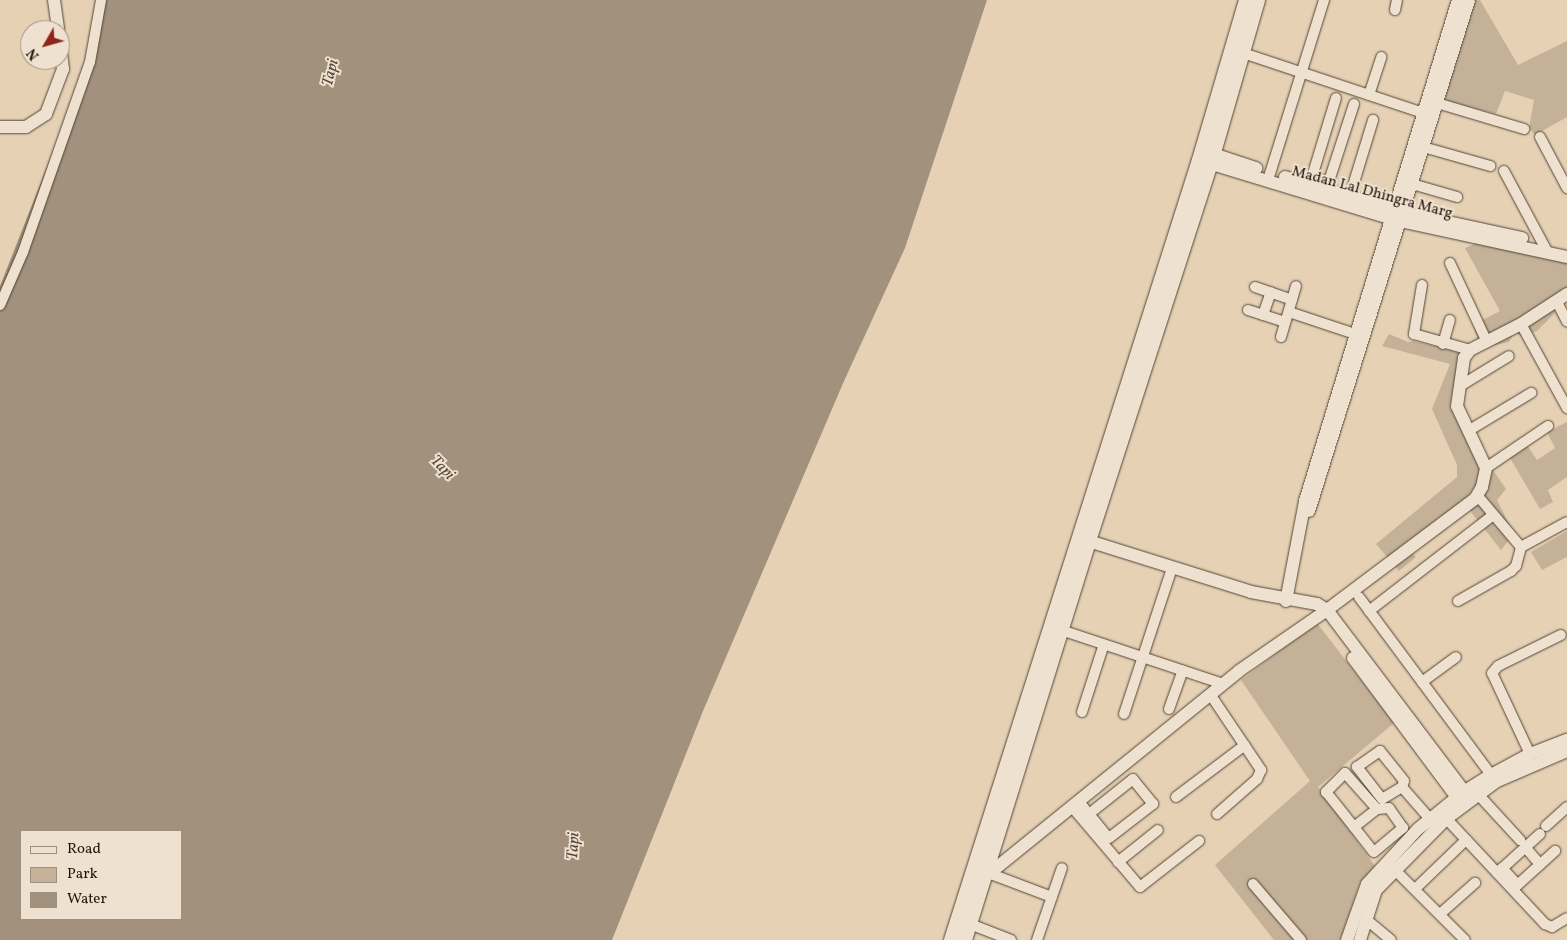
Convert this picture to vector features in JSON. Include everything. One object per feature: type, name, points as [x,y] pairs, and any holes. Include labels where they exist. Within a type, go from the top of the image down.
[{"type":"main road","points":[[1206,157],[1246,0]]},
{"type":"main road","points":[[965,940],[981,878],[1083,539],[1206,157],[1243,53],[1258,0]]},
{"type":"main road","points":[[951,940],[981,878],[1061,630],[1083,539]]},
{"type":"street","points":[[54,0],[57,20]]},
{"type":"street","points":[[0,305],[23,252],[90,62],[101,0]]},
{"type":"street","points":[[1269,177],[1324,0]]},
{"type":"street","points":[[1286,601],[1302,528],[1305,501],[1360,335],[1397,215],[1423,113],[1458,0]]},
{"type":"street","points":[[1397,215],[1412,184],[1469,0]]},
{"type":"street","points":[[1243,53],[1423,113]]},
{"type":"street","points":[[1369,95],[1381,57]]},
{"type":"street","points":[[0,127],[26,127],[46,114],[63,70]]},
{"type":"street","points":[[1336,98],[1310,184],[1329,180],[1354,104]]},
{"type":"street","points":[[1437,103],[1524,130]]},
{"type":"street","points":[[1348,200],[1373,120]]},
{"type":"street","points":[[1327,129],[1344,135]]},
{"type":"street","points":[[1540,137],[1567,188]]},
{"type":"street","points":[[1423,146],[1490,166]]},
{"type":"street","name":"Madan Lal Dhingra Marg","points":[[1206,157],[1269,177],[1310,184],[1348,200],[1397,215],[1546,248],[1567,257]]},
{"type":"street","points":[[1504,171],[1546,248]]},
{"type":"street","points":[[1412,184],[1457,197]]},
{"type":"street","name":"Madan Lal Dhingra Marg","points":[[1546,248],[1567,248]]},
{"type":"street","points":[[1450,263],[1487,342]]},
{"type":"street","points":[[1422,285],[1412,331],[1418,337],[1470,350]]},
{"type":"street","points":[[1281,337],[1296,286]]},
{"type":"street","points":[[1255,287],[1292,300]]},
{"type":"street","points":[[1263,315],[1271,292]]},
{"type":"street","points":[[1486,468],[1456,406],[1464,358],[1470,350],[1521,324],[1562,298],[1567,322]]},
{"type":"street","points":[[1248,310],[1263,315],[1287,317],[1360,335]]},
{"type":"street","points":[[1443,344],[1450,320]]},
{"type":"street","points":[[1521,324],[1567,408]]},
{"type":"street","points":[[1460,386],[1510,356]]},
{"type":"street","points":[[1468,431],[1531,393]]},
{"type":"street","points":[[981,878],[1210,694],[1477,495],[1486,468],[1548,426]]},
{"type":"street","points":[[1477,495],[1521,547]]},
{"type":"street","points":[[1369,611],[1493,515]]},
{"type":"street","points":[[1458,601],[1511,571],[1516,566],[1521,547],[1567,522]]},
{"type":"street","points":[[1083,539],[1172,568],[1321,610],[1467,795],[1523,843],[1540,864]]},
{"type":"street","points":[[1124,714],[1172,568]]},
{"type":"street","points":[[1359,597],[1492,774]]},
{"type":"street","points":[[1061,630],[1223,684]]},
{"type":"street","points":[[1530,754],[1492,673],[1498,666],[1561,634]]},
{"type":"street","points":[[1082,712],[1104,644]]},
{"type":"street","points":[[1422,682],[1456,657]]},
{"type":"street","points":[[1169,709],[1183,670]]},
{"type":"street","points":[[1210,694],[1260,767],[1260,774],[1217,814]]},
{"type":"street","points":[[1377,809],[1346,773],[1326,792],[1374,852],[1439,817],[1492,774],[1530,754],[1567,740]]},
{"type":"street","points":[[1176,797],[1245,745]]},
{"type":"street","points":[[1379,751],[1404,781],[1402,787],[1382,799],[1357,767],[1379,751]]},
{"type":"street","points":[[1467,795],[1567,751]]},
{"type":"street","points":[[1075,804],[1088,814],[1109,838],[1151,807],[1152,802],[1130,776],[1088,814]]},
{"type":"street","points":[[1402,787],[1499,870],[1548,926],[1556,926],[1567,918]]},
{"type":"street","points":[[1075,804],[1138,886],[1143,887],[1200,841]]},
{"type":"street","points":[[1354,827],[1377,809],[1389,808],[1406,834]]},
{"type":"street","points":[[1499,870],[1523,843],[1543,830],[1567,808]]},
{"type":"street","points":[[1360,940],[1376,890],[1439,817]]},
{"type":"street","points":[[1118,862],[1158,830]]},
{"type":"street","points":[[1347,940],[1367,884],[1406,834]]},
{"type":"street","points":[[1415,890],[1466,840]]},
{"type":"street","points":[[1515,887],[1555,851]]},
{"type":"street","points":[[1037,940],[1062,868]]},
{"type":"street","points":[[1394,869],[1465,940]]},
{"type":"street","points":[[981,878],[1052,897]]},
{"type":"street","points":[[1440,914],[1475,883]]},
{"type":"street","points":[[1253,884],[1301,940]]},
{"type":"street","points":[[1367,920],[1391,940]]},
{"type":"street","points":[[970,924],[1011,940]]},
{"type":"green space","points":[[1475,0],[1480,0],[1518,65],[1567,41],[1567,117],[1535,135],[1529,128],[1534,100],[1505,91],[1496,114],[1447,101],[1444,93]]},
{"type":"green space","points":[[1479,242],[1567,261],[1567,290],[1552,301],[1555,313],[1537,331],[1522,337],[1515,332],[1509,342],[1491,346],[1478,340],[1473,325],[1500,311],[1465,248]]},
{"type":"green space","points":[[1389,334],[1408,342],[1414,341],[1460,353],[1450,407],[1480,465],[1490,473],[1493,470],[1506,489],[1497,500],[1514,534],[1501,550],[1463,502],[1407,547],[1416,557],[1399,571],[1376,544],[1457,477],[1457,465],[1432,409],[1450,364],[1382,346]]},
{"type":"green space","points":[[1567,422],[1567,477],[1548,490],[1553,502],[1540,509],[1510,458],[1527,445],[1537,460],[1555,448],[1547,432]]},
{"type":"green space","points":[[1567,531],[1567,557],[1542,570],[1531,552]]},
{"type":"green space","points":[[1317,623],[1394,723],[1318,787],[1375,866],[1360,883],[1340,940],[1274,940],[1215,865],[1310,781],[1241,680]]},
{"type":"water","name":"Tapi","points":[[97,0],[987,0],[905,248],[844,381],[703,711],[612,940],[0,940],[0,286],[84,73]]}]
